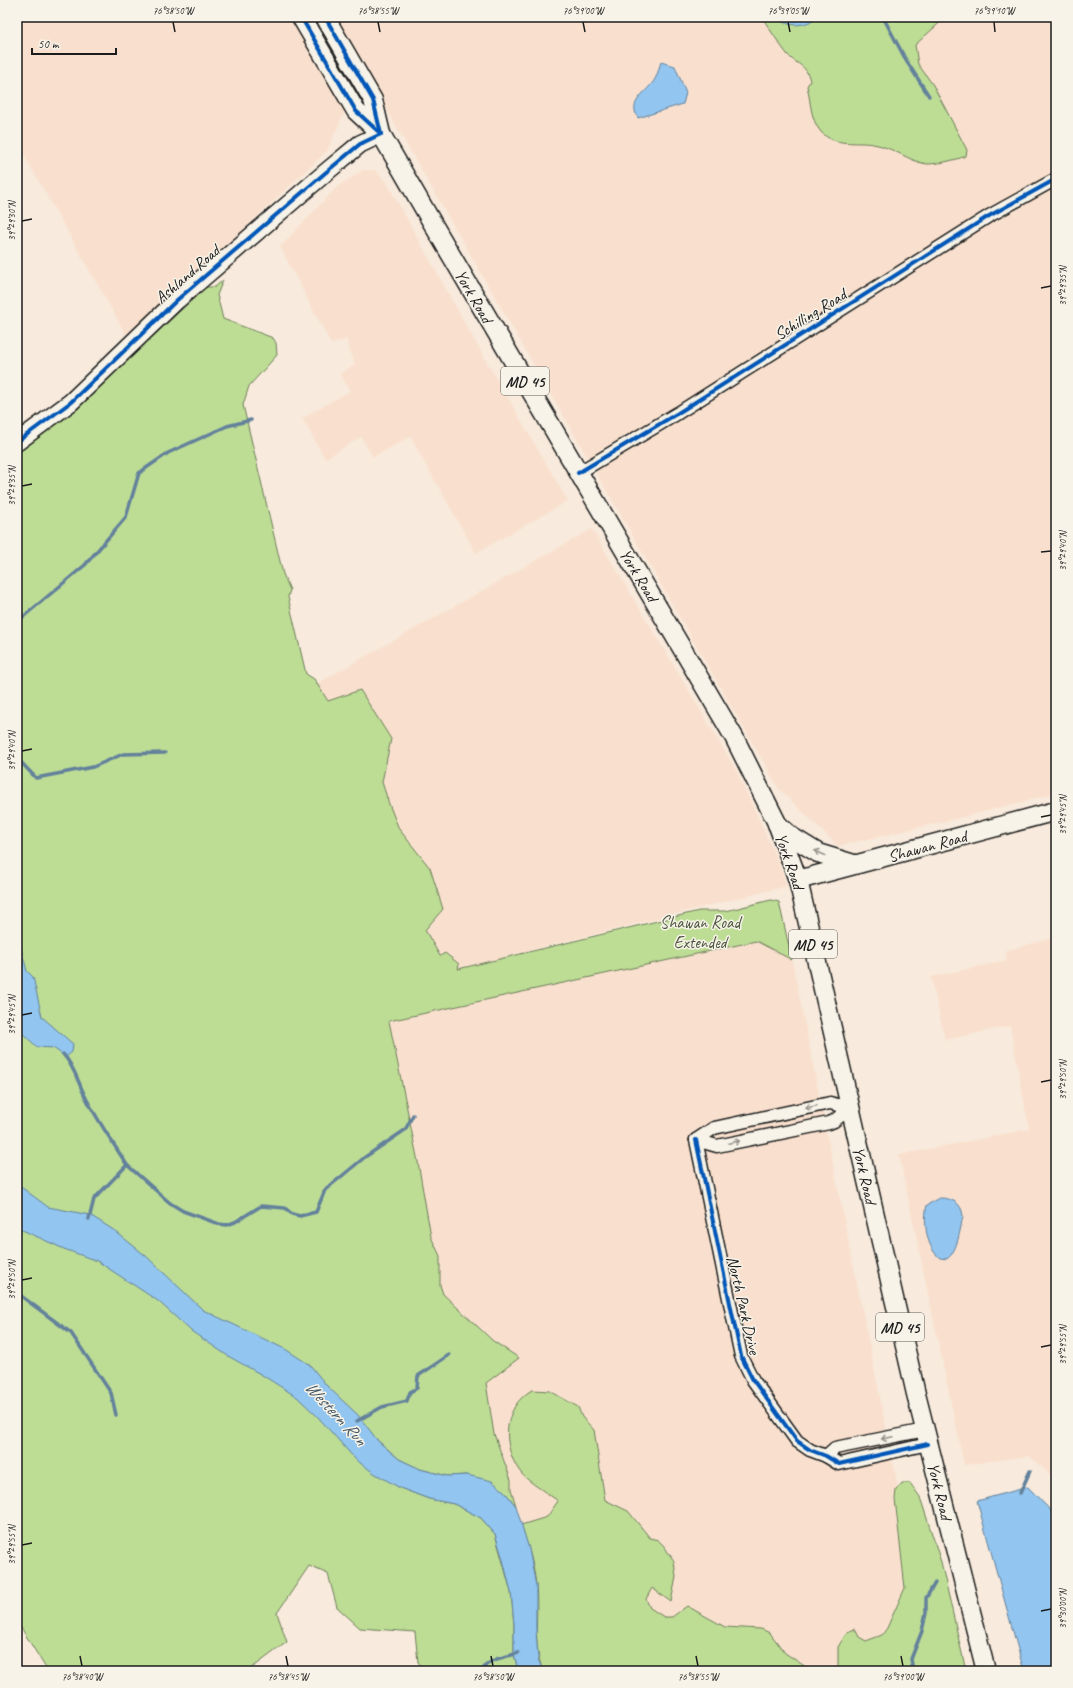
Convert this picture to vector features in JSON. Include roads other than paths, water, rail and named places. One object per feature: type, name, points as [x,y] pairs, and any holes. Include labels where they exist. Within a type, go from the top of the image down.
[{"type":"main road","name":"York Road","points":[[301,17],[356,111],[381,134]]},
{"type":"main road","name":"York Road","points":[[325,17],[373,100],[381,134],[578,473],[713,700],[734,737],[777,823],[798,880],[927,1437],[986,1671]]},
{"type":"main road","name":"Ashland Road","points":[[17,442],[71,402],[177,300],[314,182],[360,144],[381,134]]},
{"type":"main road","name":"Shawan Road","points":[[798,880],[1056,811]]},
{"type":"main road","points":[[777,823],[792,837],[818,853],[857,864]]},
{"type":"street","name":"Schilling Road","points":[[578,473],[678,413],[989,216],[1056,179]]},
{"type":"street","points":[[696,1140],[714,1128],[830,1103],[850,1108]]},
{"type":"street","points":[[696,1140],[717,1146],[829,1123],[834,1121],[850,1108]]},
{"type":"street","name":"North Park Drive","points":[[696,1140],[739,1347],[744,1363],[753,1380],[798,1441],[810,1450],[826,1456],[835,1448],[927,1437]]},
{"type":"water","points":[[773,17],[815,17],[815,19],[804,24],[794,25]]},
{"type":"water","points":[[661,62],[675,66],[686,93],[683,104],[638,118],[635,112],[636,102],[652,84],[657,75]]},
{"type":"water","points":[[17,923],[27,971],[33,977],[42,1017],[73,1044],[72,1052],[66,1057],[53,1048],[37,1047],[20,1031],[17,1025]]},
{"type":"water","name":"Western Run","points":[[17,1184],[48,1207],[90,1215],[115,1231],[146,1256],[203,1310],[285,1349],[310,1365],[327,1386],[358,1415],[378,1441],[399,1459],[420,1469],[447,1476],[467,1475],[492,1481],[504,1491],[516,1506],[529,1549],[536,1586],[538,1659],[543,1671],[518,1671],[514,1654],[514,1624],[511,1592],[495,1534],[481,1518],[454,1504],[429,1499],[400,1488],[374,1473],[356,1460],[317,1416],[297,1397],[228,1356],[191,1331],[158,1301],[97,1261],[64,1249],[17,1227]]},
{"type":"water","points":[[940,1198],[949,1199],[956,1202],[961,1208],[963,1216],[960,1233],[954,1251],[947,1259],[940,1258],[932,1248],[927,1233],[925,1218],[927,1205]]},
{"type":"water","points":[[1028,1487],[1056,1516],[1056,1671],[1024,1671],[977,1501]]},
{"type":"waterway","points":[[883,17],[907,62],[929,96]]},
{"type":"waterway","points":[[17,622],[85,565],[126,517],[139,473],[168,453],[227,426],[251,420]]},
{"type":"waterway","points":[[17,758],[36,778],[93,767],[123,754],[165,753]]},
{"type":"waterway","points":[[63,1054],[96,1115],[127,1165]]},
{"type":"waterway","points":[[89,1219],[94,1199],[127,1165],[170,1203],[183,1211],[219,1224],[227,1225],[235,1222],[261,1206],[285,1208],[292,1214],[300,1216],[316,1212],[325,1190],[365,1157],[405,1130],[413,1115]]},
{"type":"waterway","points":[[17,1293],[71,1333],[111,1393],[116,1415]]},
{"type":"waterway","name":"Western Run","points":[[357,1421],[382,1407],[407,1401],[410,1392],[417,1388],[418,1376],[449,1355]]},
{"type":"waterway","points":[[1020,1493],[1030,1471]]},
{"type":"waterway","points":[[913,1671],[911,1659],[922,1631],[926,1613],[926,1598],[935,1583]]},
{"type":"waterway","points":[[482,1671],[485,1666],[493,1660],[518,1653]]},
{"type":"park label","name":"Shawan Road Extended","points":[[700,932]]}]
